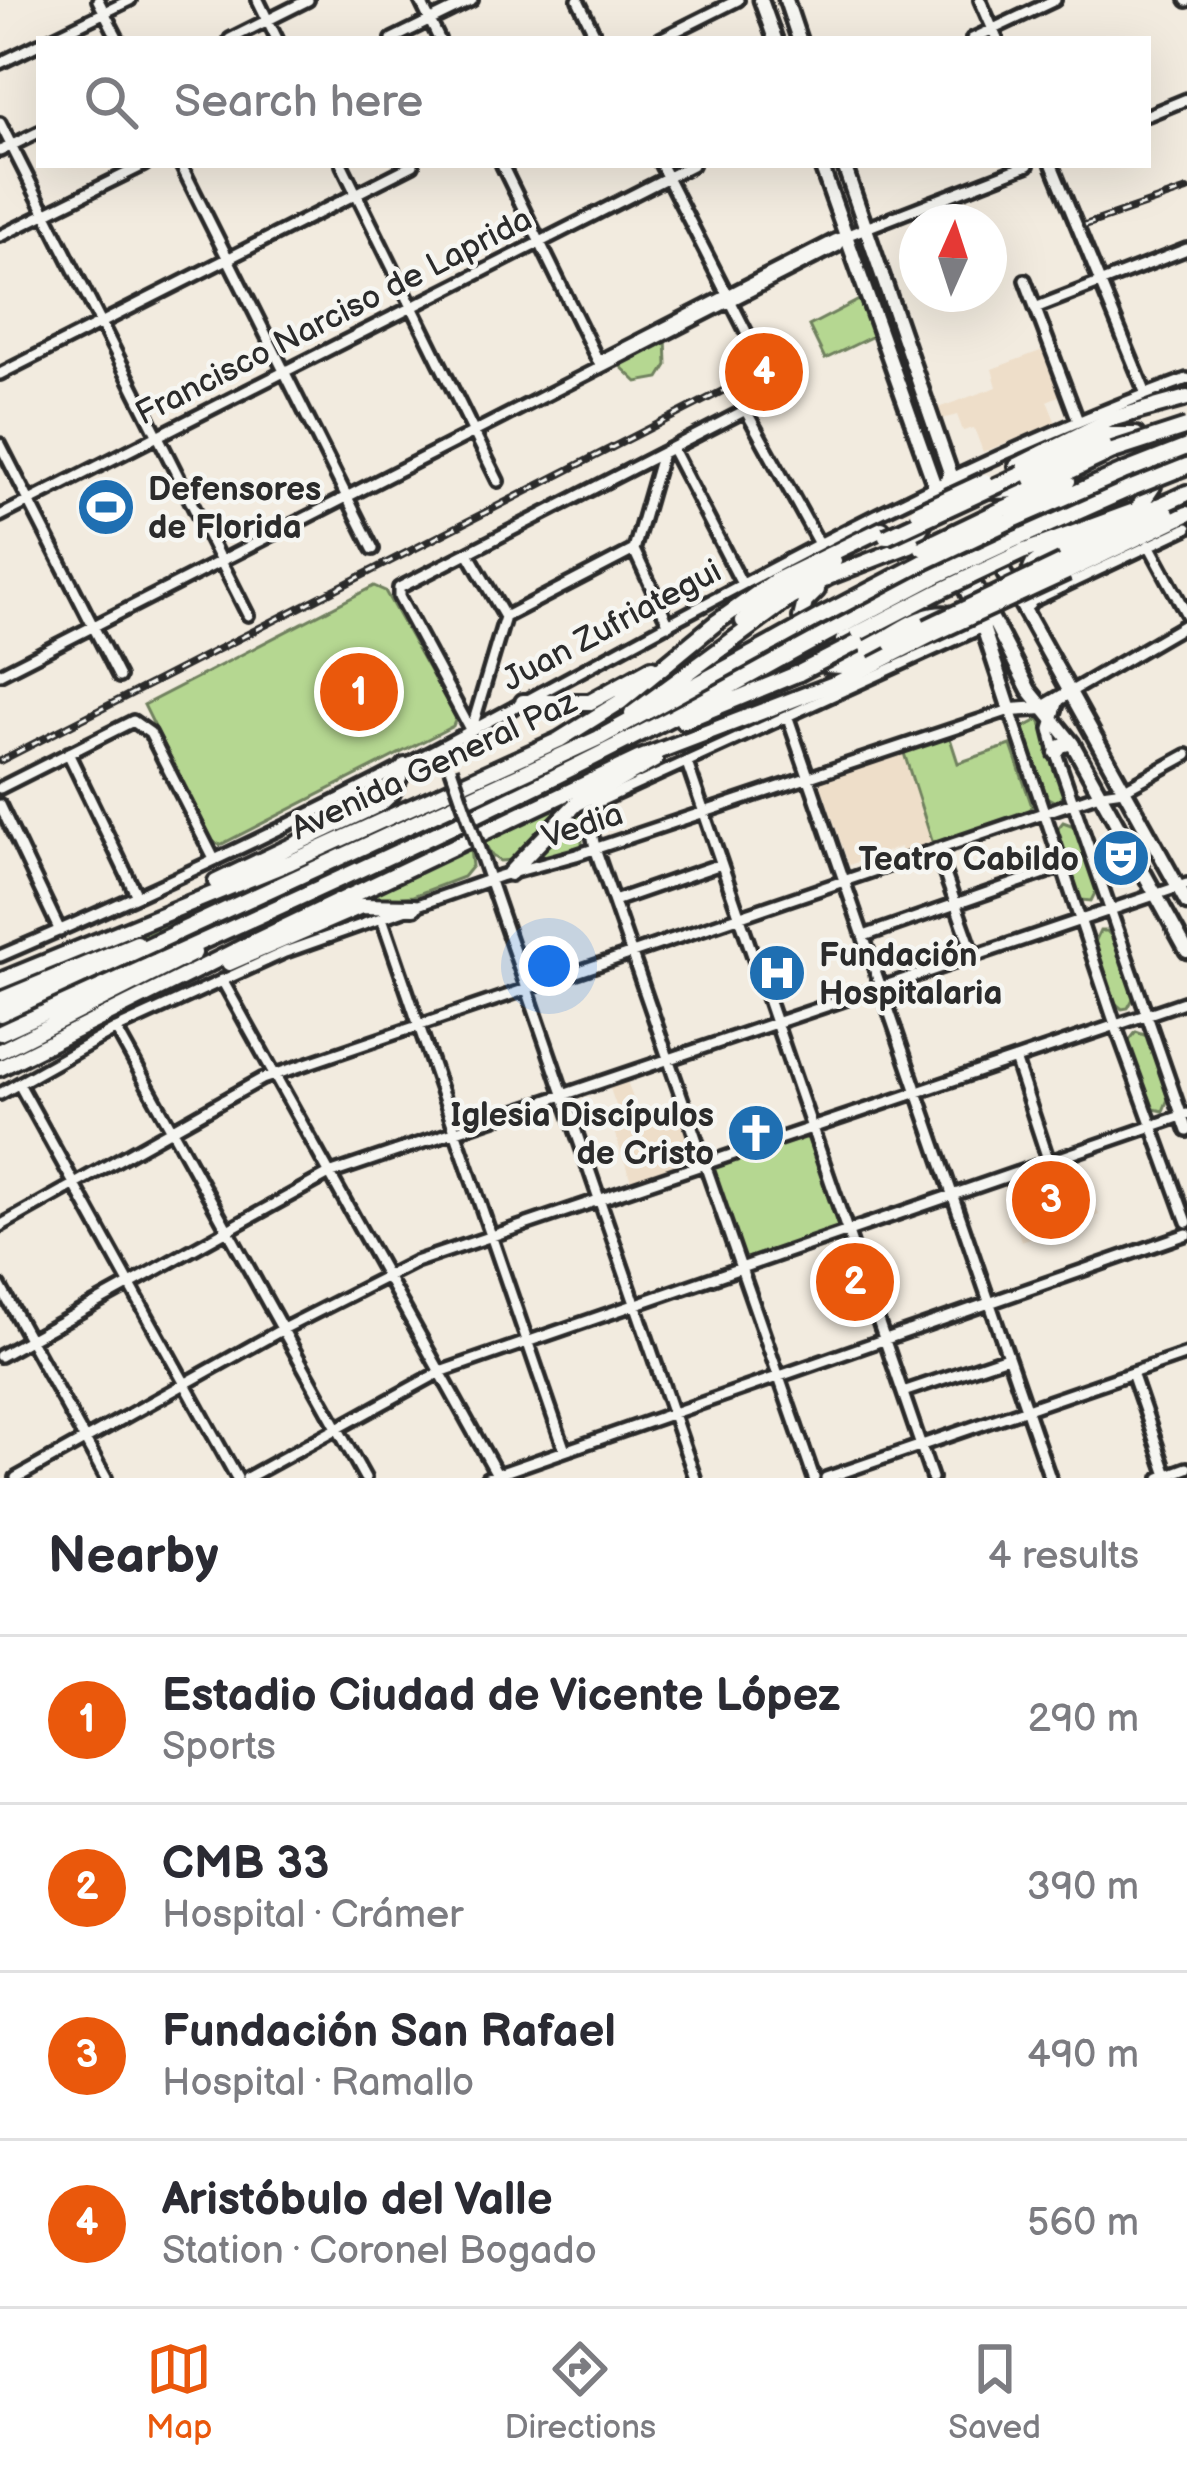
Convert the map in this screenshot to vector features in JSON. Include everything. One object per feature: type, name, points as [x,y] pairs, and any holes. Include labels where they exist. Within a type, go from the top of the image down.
[{"type":"highway","name":"Avenida General Paz","points":[[0,981],[291,862],[559,740],[636,690],[775,581],[1019,470],[1094,426],[1182,398]]},
{"type":"highway","points":[[990,493],[1014,498],[1187,429]]},
{"type":"highway","points":[[1019,470],[1102,435],[1122,452],[1187,447]]},
{"type":"highway","name":"Avenida General Paz","points":[[0,1014],[598,738],[923,555],[1122,452]]},
{"type":"highway","name":"Avenida General Paz","points":[[0,1033],[792,666],[828,633],[1011,555],[1129,489],[1187,466]]},
{"type":"highway","points":[[1011,555],[1137,510],[1158,483],[1155,502],[1138,518]]},
{"type":"highway","points":[[1027,608],[1031,570],[1038,559],[1187,494]]},
{"type":"highway","points":[[1065,567],[1187,503]]},
{"type":"highway","points":[[826,665],[847,665],[929,631],[1187,514]]},
{"type":"highway","points":[[598,738],[807,588],[910,545],[923,524]]},
{"type":"highway","points":[[676,679],[778,594],[884,533]]},
{"type":"highway","points":[[807,588],[796,602],[796,621],[814,592],[923,555]]},
{"type":"highway","points":[[847,647],[938,584]]},
{"type":"highway","points":[[644,735],[743,698],[792,666],[847,647],[933,604],[954,606],[978,624]]},
{"type":"highway","points":[[0,1068],[624,765],[839,682],[929,631]]},
{"type":"highway","points":[[523,702],[590,702],[701,635]]},
{"type":"highway","points":[[510,873],[577,804],[723,725]]},
{"type":"highway","points":[[142,922],[380,804],[392,793],[405,766]]},
{"type":"highway","points":[[167,984],[245,957],[361,905],[414,907]]},
{"type":"highway","points":[[0,1051],[161,973],[249,920]]},
{"type":"highway","points":[[0,1000],[120,948],[188,928]]},
{"type":"main road","points":[[761,0],[774,36]]},
{"type":"main road","points":[[786,0],[798,36]]},
{"type":"main road","points":[[822,168],[935,492]]},
{"type":"main road","points":[[845,168],[957,481]]},
{"type":"main road","points":[[943,514],[946,531]]},
{"type":"main road","points":[[1011,555],[1009,585],[1027,608]]},
{"type":"main road","points":[[1011,555],[1027,608],[1065,696],[1182,885],[1187,903]]},
{"type":"main road","points":[[1010,710],[968,582],[1102,793],[1187,951]]},
{"type":"main road","name":"Vedia","points":[[1010,710],[1047,712],[1065,696]]},
{"type":"main road","points":[[1055,753],[1072,743]]},
{"type":"street","points":[[98,0],[116,36]]},
{"type":"street","points":[[56,36],[130,0]]},
{"type":"street","points":[[258,0],[276,36]]},
{"type":"street","points":[[236,36],[308,0]]},
{"type":"street","points":[[420,0],[438,36]]},
{"type":"street","points":[[398,36],[472,0]]},
{"type":"street","points":[[578,0],[596,36]]},
{"type":"street","points":[[666,36],[738,0]]},
{"type":"street","points":[[980,0],[995,34],[1055,0]]},
{"type":"street","points":[[0,63],[36,45]]},
{"type":"street","points":[[1151,114],[1187,99]]},
{"type":"street","points":[[0,123],[248,615]]},
{"type":"street","points":[[0,151],[36,133]]},
{"type":"street","points":[[0,236],[138,168]]},
{"type":"street","points":[[183,168],[373,549]]},
{"type":"street","points":[[344,168],[499,481]]},
{"type":"street","points":[[0,374],[407,168]]},
{"type":"street","points":[[504,168],[600,365]]},
{"type":"street","points":[[662,168],[755,349]]},
{"type":"street","name":"Francisco Narciso de Laprida","points":[[0,516],[686,168]]},
{"type":"street","points":[[0,674],[845,239],[1021,168]]},
{"type":"street","points":[[1053,168],[1146,394]]},
{"type":"street","points":[[1035,308],[1187,249]]},
{"type":"street","points":[[1025,280],[1078,421]]},
{"type":"street","name":"Juan Zufriategui","points":[[0,956],[214,860],[405,766],[818,542],[935,492],[1078,421],[1187,379]]},
{"type":"street","points":[[471,731],[398,591],[779,393]]},
{"type":"street","points":[[746,410],[818,542]]},
{"type":"street","points":[[0,444],[119,677]]},
{"type":"street","points":[[667,451],[634,550],[669,625]]},
{"type":"street","points":[[667,451],[742,584]]},
{"type":"street","points":[[1027,608],[1187,528]]},
{"type":"street","points":[[1149,545],[1187,614]]},
{"type":"street","points":[[471,731],[505,617],[634,550]]},
{"type":"street","points":[[468,553],[505,617]]},
{"type":"street","points":[[814,1478],[595,848],[588,813],[598,802],[788,718],[978,624]]},
{"type":"street","name":"Vedia","points":[[1065,696],[1187,625]]},
{"type":"street","points":[[1010,710],[1187,1222]]},
{"type":"street","name":"Vedia","points":[[0,1094],[116,1029],[285,952],[489,880],[1010,710]]},
{"type":"street","points":[[1047,712],[1072,804],[1187,1131]]},
{"type":"street","points":[[788,718],[1050,1478]]},
{"type":"street","points":[[0,788],[133,721],[150,733],[214,860]]},
{"type":"street","points":[[441,747],[695,1478]]},
{"type":"street","points":[[68,753],[136,894]]},
{"type":"street","points":[[0,1226],[273,1075],[1102,793],[1123,790],[1187,755]]},
{"type":"street","points":[[687,763],[932,1478]]},
{"type":"street","points":[[0,805],[60,931]]},
{"type":"street","points":[[936,849],[974,956]]},
{"type":"street","points":[[614,901],[721,864]]},
{"type":"street","points":[[864,936],[1062,867]]},
{"type":"street","points":[[0,1356],[329,1174],[1182,885]]},
{"type":"street","points":[[382,918],[564,1448]]},
{"type":"street","points":[[222,980],[494,1476],[1187,1234]]},
{"type":"street","points":[[16,1478],[386,1275],[1187,1001]]},
{"type":"street","points":[[116,1029],[365,1478]]},
{"type":"street","points":[[1015,1059],[1049,1162]]},
{"type":"street","points":[[19,1084],[237,1478]]},
{"type":"street","points":[[247,1478],[440,1372],[1185,1115]]},
{"type":"street","points":[[0,1286],[106,1478]]},
{"type":"street","points":[[826,1478],[1187,1354]]},
{"type":"street","points":[[903,1392],[1007,1357]]},
{"type":"street","points":[[1132,1373],[1165,1477],[1187,1468]]},
{"type":"shaded area","points":[[1043,350],[1061,395],[1047,401],[1056,423],[983,452],[974,428],[963,431],[957,415],[942,419],[938,408],[997,387],[992,369]]},
{"type":"shaded area","points":[[903,750],[933,844],[903,853],[900,847],[849,865],[820,783]]},
{"type":"shaded area","points":[[627,1081],[643,1127],[682,1116],[695,1156],[691,1163],[631,1181],[608,1114],[618,1111],[609,1086]]},
{"type":"shaded area","points":[[1079,1160],[1099,1215],[1021,1241],[1004,1185]]},
{"type":"green space","points":[[859,300],[873,336],[825,359],[809,326]]},
{"type":"green space","points":[[666,337],[667,365],[659,378],[637,382],[616,362]]},
{"type":"green space","points":[[374,586],[385,591],[456,718],[453,726],[220,845],[211,840],[144,705]]},
{"type":"green space","points":[[1040,719],[1063,794],[1058,803],[1046,797],[1023,728]]},
{"type":"green space","points":[[949,735],[958,763],[1011,745],[1032,806],[1029,812],[933,844],[903,750]]},
{"type":"green space","points":[[636,764],[564,804],[514,860],[492,856],[484,842]]},
{"type":"green space","points":[[589,801],[582,814],[582,847],[527,863],[541,844]]},
{"type":"green space","points":[[1063,822],[1074,826],[1097,889],[1091,901],[1077,895],[1055,832]]},
{"type":"green space","points":[[338,848],[218,904],[0,995],[0,991]]},
{"type":"green space","points":[[470,849],[472,866],[463,877],[413,896],[357,902],[266,941]]},
{"type":"green space","points":[[1100,931],[1113,938],[1134,997],[1128,1008],[1114,1002],[1094,944]]},
{"type":"green space","points":[[1136,1032],[1147,1036],[1168,1099],[1163,1111],[1150,1108],[1128,1042]]},
{"type":"green space","points":[[807,1135],[843,1229],[745,1261],[711,1168]]},
{"type":"tunnel","points":[[801,618],[814,644],[841,656]]},
{"type":"tunnel","points":[[792,624],[801,651],[823,664]]},
{"type":"railway","points":[[1085,225],[1187,190]]},
{"type":"railway","points":[[0,761],[742,381]]},
{"type":"place","name":"Aristóbulo del Valle","points":[[764,372]]},
{"type":"place","name":"Defensores de Florida","points":[[106,507]]},
{"type":"place","name":"Estadio Ciudad de Vicente López","points":[[359,692]]},
{"type":"place","name":"Teatro Cabildo","points":[[1121,858]]},
{"type":"place","name":"Fundación Hospitalaria","points":[[777,973]]},
{"type":"place","name":"Iglesia Discípulos de Cristo","points":[[756,1133]]},
{"type":"place","name":"Fundación San Rafael","points":[[1051,1200]]},
{"type":"place","name":"CMB 33","points":[[855,1282]]}]
